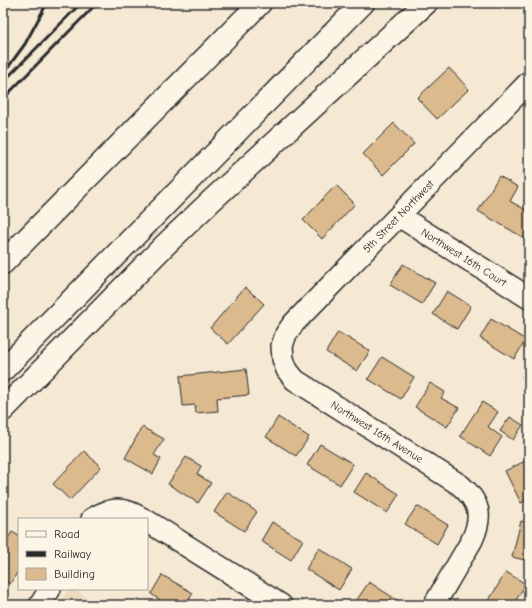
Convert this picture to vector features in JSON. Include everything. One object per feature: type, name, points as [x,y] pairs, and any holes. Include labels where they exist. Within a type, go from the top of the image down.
[{"type":"highway","points":[[3,263],[247,12],[260,3]]},
{"type":"highway","points":[[3,370],[363,3]]},
{"type":"highway","points":[[3,410],[179,231],[426,3]]},
{"type":"street","name":"5th Street Northwest","points":[[283,359],[282,346],[286,334],[293,324],[529,82]]},
{"type":"street","name":"Northwest 16th Court","points":[[399,216],[529,298]]},
{"type":"street","name":"Northwest 16th Avenue","points":[[283,359],[287,370],[295,380],[460,485],[470,493],[476,504],[479,516],[477,528],[472,540],[434,605]]},
{"type":"street","points":[[94,518],[102,513],[114,510],[135,515]]},
{"type":"street","points":[[148,522],[280,605]]},
{"type":"street","points":[[40,605],[49,590]]},
{"type":"shaded area","points":[[67,590],[75,590],[99,605],[58,605]]},
{"type":"building","points":[[449,68],[469,89],[437,119],[417,98]]},
{"type":"building","points":[[394,123],[414,144],[383,175],[363,154]]},
{"type":"building","points":[[499,176],[518,187],[510,201],[529,212],[529,241],[478,211]]},
{"type":"building","points":[[336,185],[355,204],[322,239],[303,220]]},
{"type":"building","points":[[403,264],[435,283],[422,304],[390,285]]},
{"type":"building","points":[[245,287],[264,304],[228,344],[210,328]]},
{"type":"building","points":[[447,291],[471,306],[457,329],[433,314]]},
{"type":"building","points":[[491,319],[526,340],[514,359],[480,338]]},
{"type":"building","points":[[338,332],[370,351],[357,371],[326,352]]},
{"type":"building","points":[[382,357],[414,377],[401,399],[368,379]]},
{"type":"building","points":[[529,366],[529,381],[522,377]]},
{"type":"building","points":[[246,369],[249,395],[217,398],[218,411],[196,413],[195,405],[183,406],[180,376]]},
{"type":"building","points":[[430,383],[445,392],[441,398],[459,408],[447,427],[415,407]]},
{"type":"building","points":[[482,402],[498,412],[488,427],[502,437],[490,456],[460,436]]},
{"type":"building","points":[[278,417],[309,437],[296,456],[266,437]]},
{"type":"building","points":[[510,417],[523,425],[513,440],[500,431]]},
{"type":"building","points":[[142,427],[164,439],[154,455],[161,459],[153,474],[125,458]]},
{"type":"building","points":[[320,444],[353,464],[340,485],[307,465]]},
{"type":"building","points":[[84,451],[101,467],[70,500],[53,484]]},
{"type":"building","points":[[186,457],[201,466],[197,474],[211,483],[198,503],[168,484]]},
{"type":"building","points":[[525,461],[529,469],[529,499],[521,503],[505,471]]},
{"type":"building","points":[[366,473],[399,494],[387,513],[354,492]]},
{"type":"building","points":[[227,492],[257,512],[244,531],[214,512]]},
{"type":"building","points":[[417,506],[448,525],[437,544],[405,524]]},
{"type":"building","points":[[521,521],[529,523],[529,561],[512,557]]},
{"type":"building","points":[[272,522],[303,540],[291,560],[261,541]]},
{"type":"building","points":[[12,532],[18,535],[18,572],[10,584],[3,580],[3,546]]},
{"type":"building","points":[[319,548],[352,569],[339,590],[306,569]]},
{"type":"building","points":[[506,572],[526,584],[513,605],[486,605]]},
{"type":"building","points":[[162,575],[193,593],[186,605],[161,605],[163,602],[151,594]]},
{"type":"building","points":[[369,582],[400,602],[398,605],[362,605],[356,601]]},
{"type":"railway","points":[[3,74],[25,44],[47,3]]},
{"type":"railway","points":[[3,82],[81,3]]},
{"type":"railway","points":[[3,99],[97,3]]}]
